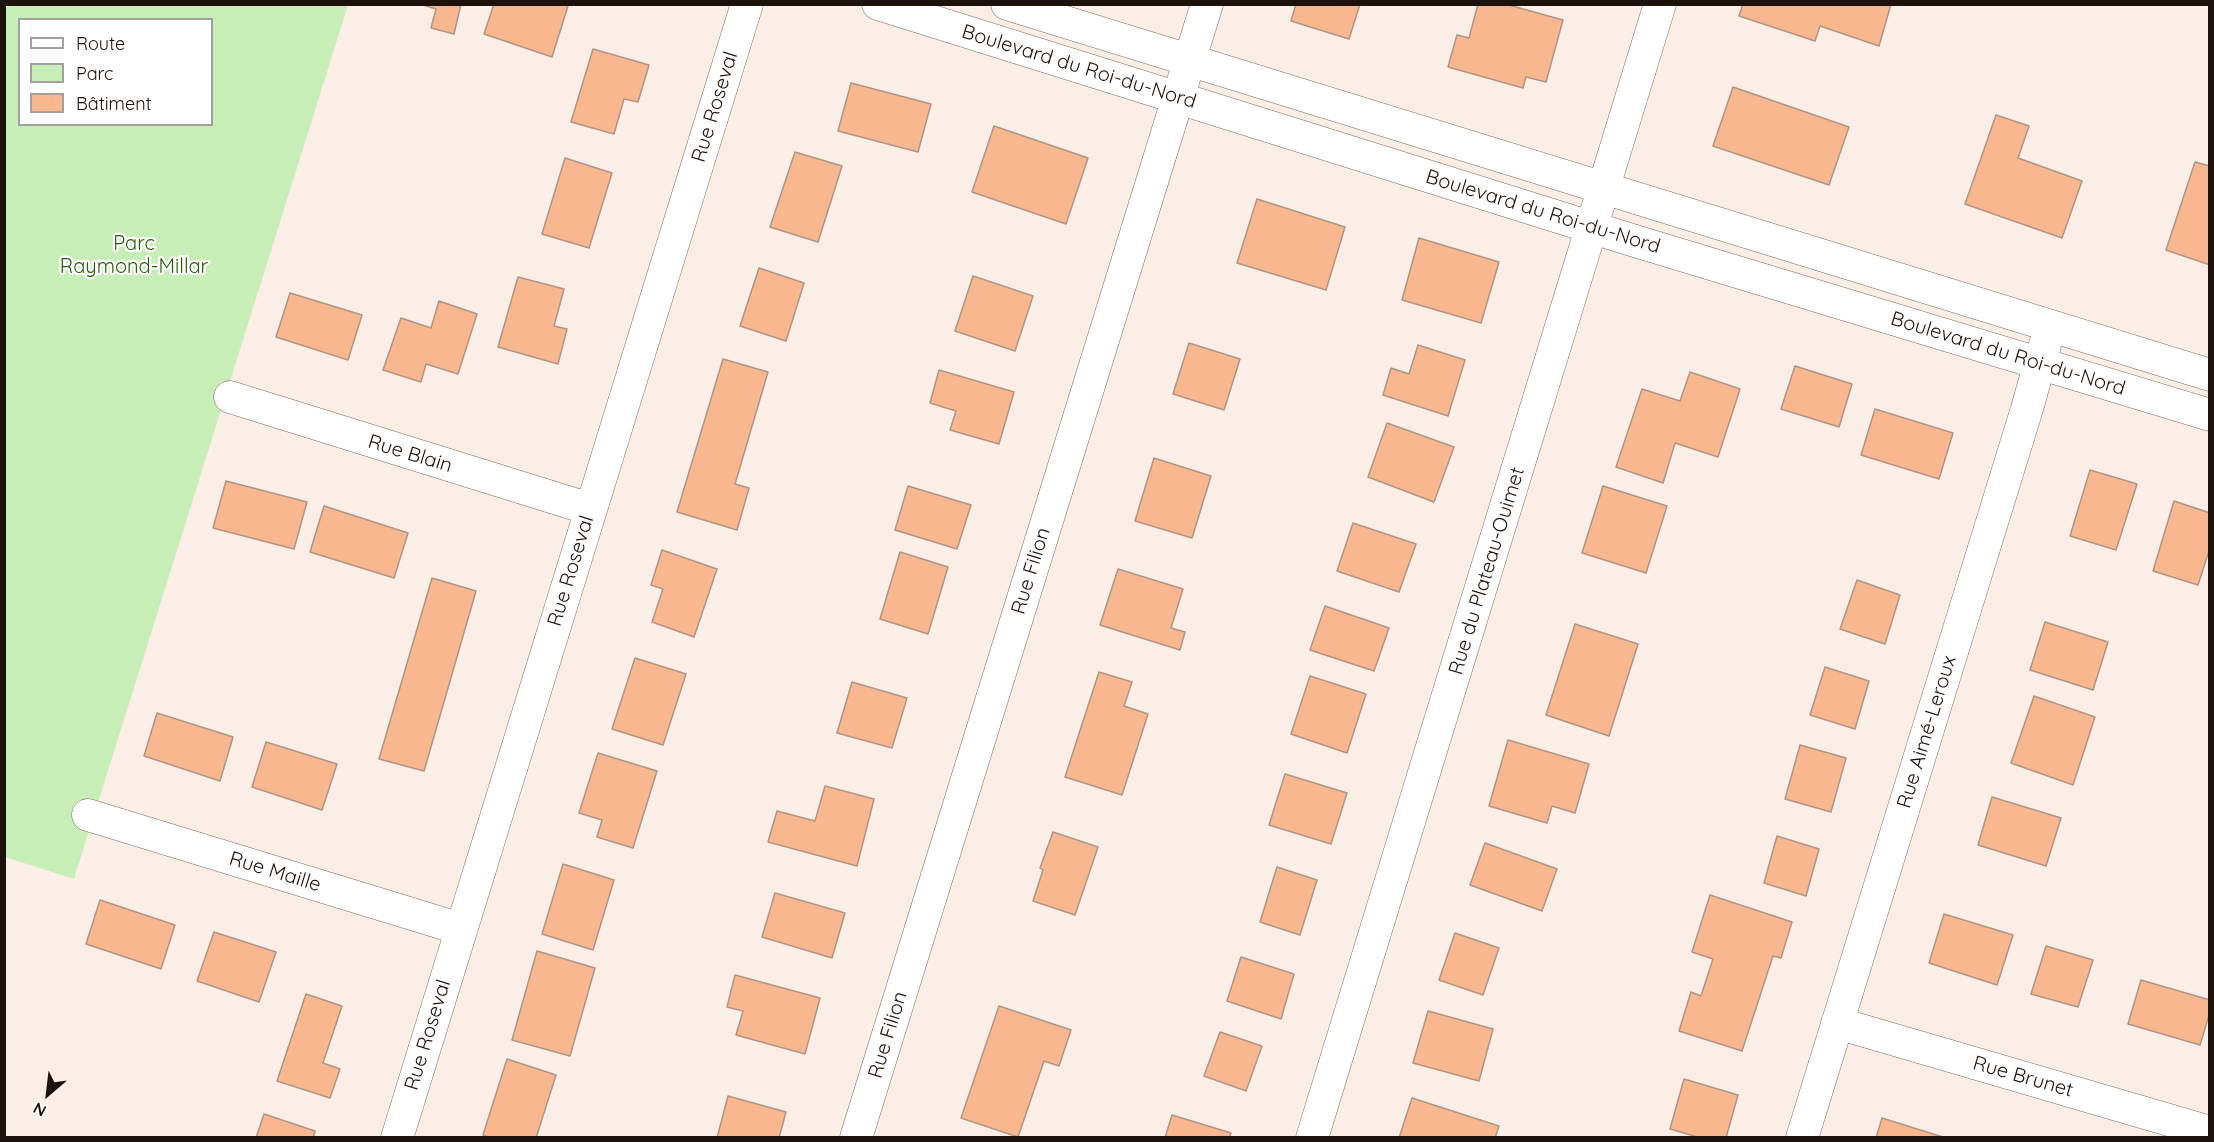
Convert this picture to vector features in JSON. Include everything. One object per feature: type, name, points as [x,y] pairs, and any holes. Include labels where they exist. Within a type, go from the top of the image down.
[{"type":"street","name":"Rue Roseval","points":[[397,1137],[747,4]]},
{"type":"street","name":"Boulevard du Roi-du-Nord","points":[[878,4],[1592,227],[2210,415]]},
{"type":"street","name":"Boulevard du Roi-du-Nord","points":[[1007,4],[2210,375]]},
{"type":"street","name":"Rue Filion","points":[[856,1137],[1207,4]]},
{"type":"street","name":"Rue du Plateau-Ouimet","points":[[1312,1137],[1660,4]]},
{"type":"street","name":"Rue Aimé-Leroux","points":[[1802,1137],[2050,327]]},
{"type":"street","name":"Rue Blain","points":[[230,397],[590,509]]},
{"type":"street","name":"Rue Maille","points":[[88,815],[461,929]]},
{"type":"street","name":"Rue Brunet","points":[[1837,1023],[2210,1132]]},
{"type":"green space","name":"Parc Raymond-Millar","points":[[5,5],[348,5],[74,879],[5,857]]},
{"type":"building","points":[[420,4],[461,4],[454,34],[431,28],[436,9]]},
{"type":"building","points":[[494,4],[562,4],[568,6],[552,57],[484,34]]},
{"type":"building","points":[[1296,4],[1360,4],[1349,39],[1291,21]]},
{"type":"building","points":[[1478,4],[1505,4],[1563,20],[1546,82],[1526,77],[1523,88],[1448,67],[1457,35],[1469,38]]},
{"type":"building","points":[[1743,4],[1891,4],[1879,46],[1820,26],[1815,41],[1739,16]]},
{"type":"building","points":[[593,49],[649,65],[638,102],[624,99],[614,134],[571,122]]},
{"type":"building","points":[[851,83],[931,104],[918,152],[838,131]]},
{"type":"building","points":[[1733,87],[1849,127],[1829,185],[1713,146]]},
{"type":"building","points":[[1996,115],[2029,126],[2018,158],[2082,181],[2062,238],[1965,204]]},
{"type":"building","points":[[994,126],[1088,158],[1066,224],[972,192]]},
{"type":"building","points":[[795,152],[842,166],[818,242],[770,227]]},
{"type":"building","points":[[565,158],[612,173],[589,248],[542,234]]},
{"type":"building","points":[[2195,162],[2210,166],[2210,265],[2166,250]]},
{"type":"building","points":[[1257,199],[1345,227],[1326,290],[1237,263]]},
{"type":"building","points":[[1419,238],[1499,262],[1481,323],[1402,300]]},
{"type":"building","points":[[759,268],[804,283],[786,341],[740,326]]},
{"type":"building","points":[[973,276],[1033,296],[1015,351],[955,331]]},
{"type":"building","points":[[518,277],[564,289],[554,326],[567,329],[558,364],[498,347]]},
{"type":"building","points":[[290,293],[362,315],[348,360],[276,337]]},
{"type":"building","points":[[439,301],[477,314],[458,374],[426,364],[421,382],[383,370],[401,318],[431,328]]},
{"type":"building","points":[[1189,343],[1240,359],[1224,410],[1173,394]]},
{"type":"building","points":[[1418,345],[1465,360],[1448,416],[1383,395],[1391,368],[1409,374]]},
{"type":"building","points":[[723,359],[768,372],[735,484],[749,488],[737,530],[677,512]]},
{"type":"building","points":[[1795,366],[1852,384],[1839,427],[1781,409]]},
{"type":"building","points":[[939,370],[1014,392],[999,444],[950,430],[956,411],[930,403]]},
{"type":"building","points":[[1690,372],[1740,389],[1718,457],[1675,443],[1663,483],[1616,467],[1642,389],[1680,401]]},
{"type":"building","points":[[1875,409],[1953,433],[1939,479],[1861,455]]},
{"type":"building","points":[[1387,423],[1454,447],[1434,502],[1368,477]]},
{"type":"building","points":[[1154,458],[1211,476],[1192,538],[1135,521]]},
{"type":"building","points":[[2090,470],[2137,484],[2116,550],[2070,536]]},
{"type":"building","points":[[226,481],[307,502],[294,549],[213,528]]},
{"type":"building","points":[[908,486],[971,505],[957,549],[895,530]]},
{"type":"building","points":[[1603,486],[1667,506],[1646,573],[1582,553]]},
{"type":"building","points":[[2174,501],[2210,513],[2210,548],[2198,585],[2153,571]]},
{"type":"building","points":[[324,506],[408,533],[394,578],[310,552]]},
{"type":"building","points":[[1353,523],[1416,544],[1399,592],[1337,571]]},
{"type":"building","points":[[662,550],[717,569],[694,637],[652,622],[663,589],[651,585]]},
{"type":"building","points":[[900,552],[948,567],[928,634],[880,619]]},
{"type":"building","points":[[1118,569],[1183,589],[1171,628],[1185,632],[1180,650],[1100,625]]},
{"type":"building","points":[[432,578],[476,591],[424,771],[379,759]]},
{"type":"building","points":[[1857,580],[1900,595],[1885,644],[1840,629]]},
{"type":"building","points":[[1325,606],[1389,628],[1374,671],[1310,650]]},
{"type":"building","points":[[2045,622],[2108,642],[2093,690],[2030,670]]},
{"type":"building","points":[[1575,624],[1638,644],[1609,736],[1546,715]]},
{"type":"building","points":[[635,658],[686,674],[663,745],[612,729]]},
{"type":"building","points":[[1825,667],[1869,681],[1855,729],[1810,715]]},
{"type":"building","points":[[1099,672],[1132,682],[1124,706],[1148,714],[1122,795],[1065,777]]},
{"type":"building","points":[[1310,676],[1366,694],[1347,753],[1291,734]]},
{"type":"building","points":[[852,682],[907,698],[892,748],[837,733]]},
{"type":"building","points":[[2034,696],[2095,717],[2073,785],[2011,763]]},
{"type":"building","points":[[157,713],[233,737],[220,781],[144,756]]},
{"type":"building","points":[[1508,740],[1589,764],[1575,813],[1552,806],[1547,823],[1489,806]]},
{"type":"building","points":[[266,742],[337,764],[322,810],[252,787]]},
{"type":"building","points":[[1800,745],[1846,758],[1831,812],[1785,799]]},
{"type":"building","points":[[598,753],[657,771],[633,848],[597,837],[602,820],[579,813]]},
{"type":"building","points":[[1285,774],[1347,793],[1331,844],[1269,825]]},
{"type":"building","points":[[825,786],[874,799],[857,866],[768,842],[777,811],[815,821]]},
{"type":"building","points":[[1992,797],[2061,818],[2046,866],[1978,845]]},
{"type":"building","points":[[1053,832],[1098,847],[1075,915],[1033,901],[1043,870],[1040,868]]},
{"type":"building","points":[[1777,836],[1819,849],[1806,896],[1764,883]]},
{"type":"building","points":[[1485,843],[1557,869],[1542,911],[1470,885]]},
{"type":"building","points":[[563,864],[614,880],[593,950],[542,934]]},
{"type":"building","points":[[1277,867],[1317,880],[1300,935],[1260,922]]},
{"type":"building","points":[[775,893],[845,913],[832,958],[762,937]]},
{"type":"building","points":[[1710,895],[1792,922],[1781,958],[1773,956],[1742,1051],[1679,1031],[1691,992],[1701,996],[1713,959],[1692,952]]},
{"type":"building","points":[[100,900],[175,925],[161,969],[86,944]]},
{"type":"building","points":[[1944,914],[2013,935],[1997,985],[1929,963]]},
{"type":"building","points":[[214,932],[276,952],[259,1002],[197,981]]},
{"type":"building","points":[[1455,933],[1499,948],[1483,995],[1439,980]]},
{"type":"building","points":[[2046,946],[2093,960],[2078,1007],[2031,994]]},
{"type":"building","points":[[537,951],[595,968],[570,1056],[512,1040]]},
{"type":"building","points":[[1241,957],[1294,974],[1281,1019],[1227,1001]]},
{"type":"building","points":[[735,975],[820,998],[805,1054],[736,1035],[743,1011],[727,1007]]},
{"type":"building","points":[[2141,980],[2210,1000],[2210,1012],[2200,1045],[2128,1024]]},
{"type":"building","points":[[306,994],[342,1006],[323,1063],[340,1069],[330,1098],[277,1081]]},
{"type":"building","points":[[999,1006],[1071,1030],[1059,1066],[1044,1061],[1018,1137],[961,1118]]},
{"type":"building","points":[[1428,1011],[1493,1029],[1479,1081],[1413,1063]]},
{"type":"building","points":[[1220,1032],[1262,1046],[1246,1091],[1204,1076]]},
{"type":"building","points":[[507,1059],[556,1075],[536,1138],[490,1138],[483,1135]]},
{"type":"building","points":[[1684,1079],[1738,1095],[1726,1138],[1701,1138],[1670,1129]]},
{"type":"building","points":[[728,1096],[786,1112],[779,1138],[717,1138]]},
{"type":"building","points":[[1412,1098],[1499,1126],[1495,1138],[1399,1138]]},
{"type":"building","points":[[264,1114],[315,1131],[313,1138],[256,1138]]},
{"type":"building","points":[[1172,1115],[1231,1133],[1229,1138],[1165,1138]]},
{"type":"building","points":[[1882,1118],[1946,1138],[1876,1138]]}]
